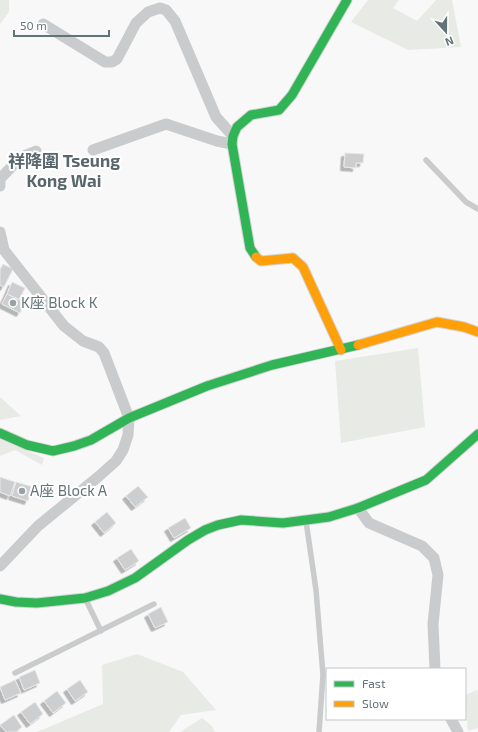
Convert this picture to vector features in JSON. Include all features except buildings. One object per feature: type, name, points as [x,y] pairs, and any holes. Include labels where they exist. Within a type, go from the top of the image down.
[{"type":"street","points":[[232,140],[237,127],[251,116],[278,110],[292,95],[306,74],[347,0]]},
{"type":"street","points":[[43,24],[105,62],[112,62],[117,59],[136,23],[148,12],[160,8],[166,10],[175,21],[216,116],[232,140],[250,248],[255,257],[261,261],[293,258],[303,267],[341,350]]},
{"type":"street","points":[[93,150],[166,124],[217,141],[232,140]]},
{"type":"street","points":[[0,186],[0,179],[21,157],[36,151]]},
{"type":"street","points":[[0,232],[4,250],[64,326],[83,341],[99,347],[104,353],[129,418],[126,442],[116,461],[38,526],[0,566]]},
{"type":"street","points":[[0,433],[27,445],[53,452],[91,440],[129,418],[207,386],[272,365],[341,350],[438,322],[464,327],[478,332]]},
{"type":"street","points":[[0,598],[16,602],[37,603],[85,598],[108,591],[135,578],[188,540],[205,530],[218,525],[241,520],[284,523],[329,517],[358,508],[426,480],[478,434]]},
{"type":"street","points":[[358,508],[369,523],[422,546],[434,558],[438,575],[433,624],[435,668]]},
{"type":"street","points":[[452,720],[458,732]]},
{"type":"lane","points":[[426,160],[466,202],[478,209]]},
{"type":"lane","points":[[306,520],[316,590],[323,676],[319,732]]},
{"type":"lane","points":[[85,598],[102,631]]},
{"type":"lane","points":[[15,673],[154,604]]},
{"type":"shaded area","points":[[0,0],[9,0],[9,12],[0,24]]},
{"type":"shaded area","points":[[368,0],[399,0],[393,8],[417,21],[436,0],[452,0],[461,47],[408,50],[351,22]]},
{"type":"shaded area","points":[[418,348],[425,427],[341,443],[335,361]]},
{"type":"shaded area","points":[[0,397],[21,416],[0,420]]},
{"type":"shaded area","points":[[0,439],[44,458],[42,465],[15,450],[0,456]]},
{"type":"shaded area","points":[[137,654],[183,672],[216,710],[181,715],[169,732],[37,732],[103,704],[102,665]]},
{"type":"shaded area","points":[[477,690],[478,694],[478,728],[468,731],[466,707],[466,695]]},
{"type":"shaded area","points":[[202,718],[212,726],[215,732],[180,732]]},
{"type":"traffic: fast","points":[[256,257],[250,248],[232,144],[233,136],[237,127],[251,115],[279,110],[292,95],[347,0]]},
{"type":"traffic: fast","points":[[0,433],[27,445],[53,451],[74,446],[91,440],[129,418],[207,386],[272,365],[358,345]]},
{"type":"traffic: fast","points":[[0,599],[16,602],[37,603],[85,598],[108,591],[135,578],[188,540],[205,530],[218,525],[241,520],[283,523],[329,517],[358,508],[426,480],[478,434]]},
{"type":"traffic: slow","points":[[256,257],[261,261],[293,258],[303,267],[341,350]]},
{"type":"traffic: slow","points":[[358,345],[437,322],[464,327],[478,332]]},
{"type":"place","name":"K座 Block K","points":[[13,303]]},
{"type":"place","name":"A座 Block A","points":[[22,491]]},
{"type":"district","name":"祥降圍 Tseung Kong Wai","points":[[64,171]]}]
